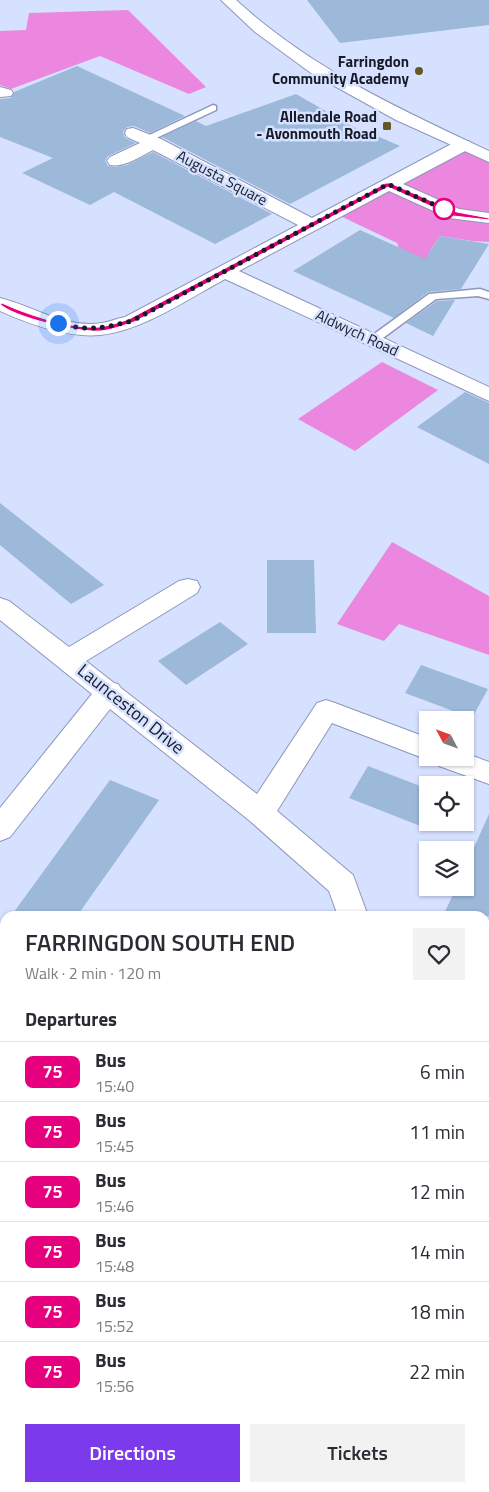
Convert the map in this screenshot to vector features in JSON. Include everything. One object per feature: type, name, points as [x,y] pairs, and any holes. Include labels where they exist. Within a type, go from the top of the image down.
[{"type":"street","points":[[228,0],[265,34],[303,61],[406,119],[489,156]]},
{"type":"street","points":[[116,161],[145,138]]},
{"type":"street","name":"Augusta Square","points":[[145,138],[311,225]]},
{"type":"street","points":[[0,304],[14,311],[73,327],[100,329],[132,321],[463,145]]},
{"type":"street","points":[[388,184],[455,214],[489,218]]},
{"type":"street","name":"Aldwych Road","points":[[225,272],[489,395]]},
{"type":"street","points":[[68,660],[188,587]]},
{"type":"street","name":"Launceston Drive","points":[[0,607],[109,691],[260,813],[342,884],[351,911]]},
{"type":"street","points":[[0,829],[109,691]]},
{"type":"street","points":[[260,813],[326,710],[419,746]]},
{"type":"street","points":[[470,766],[489,773]]},
{"type":"lane","points":[[145,138],[213,108]]},
{"type":"lane","points":[[372,340],[433,296],[480,292],[489,296]]},
{"type":"shaded area","points":[[128,10],[206,87],[189,94],[100,56],[11,89],[0,85],[0,31],[26,30],[29,13]]},
{"type":"shaded area","points":[[463,145],[489,157],[489,242],[440,236],[430,251],[446,255],[407,270],[397,243],[334,213]]},
{"type":"shaded area","points":[[382,362],[438,390],[355,451],[298,419]]},
{"type":"shaded area","points":[[392,542],[489,596],[489,655],[399,624],[384,641],[337,624]]},
{"type":"building","points":[[307,0],[489,0],[489,25],[340,43]]},
{"type":"building","points":[[77,66],[185,116],[150,133],[134,126],[127,127],[123,132],[125,138],[136,143],[108,156],[105,161],[108,166],[127,165],[153,152],[272,214],[215,244],[114,192],[90,205],[22,173],[53,158],[0,137],[0,99],[11,98],[14,92]]},
{"type":"building","points":[[296,94],[359,130],[361,129],[400,146],[290,204],[162,137],[196,121],[206,126]]},
{"type":"building","points":[[360,230],[425,259],[440,236],[489,244],[461,289],[428,292],[394,318],[293,271]]},
{"type":"building","points":[[455,300],[433,336],[406,323],[437,301]]},
{"type":"building","points":[[465,392],[489,403],[489,464],[417,427]]},
{"type":"building","points":[[0,503],[104,585],[71,604],[0,545]]},
{"type":"building","points":[[267,560],[314,560],[316,633],[267,633]]},
{"type":"building","points":[[220,622],[248,644],[186,685],[158,661]]},
{"type":"building","points":[[421,665],[488,689],[474,714],[474,711],[453,711],[405,693]]},
{"type":"building","points":[[368,766],[419,786],[419,825],[349,798]]},
{"type":"building","points":[[110,780],[159,800],[81,911],[15,911]]},
{"type":"building","points":[[489,814],[489,911],[445,911],[452,896],[474,896],[474,848]]},
{"type":"bus line","name":"75","points":[[0,304],[14,311],[73,327],[100,329],[132,321],[388,184],[455,214],[484,219],[489,218]]},
{"type":"place","name":"Farringdon Community Academy","points":[[419,71]]},
{"type":"place","name":"Allendale Road - Avonmouth Road","points":[[387,126]]},
{"type":"route","points":[[58,323],[73,327],[100,329],[132,321],[388,184],[444,209]]}]
